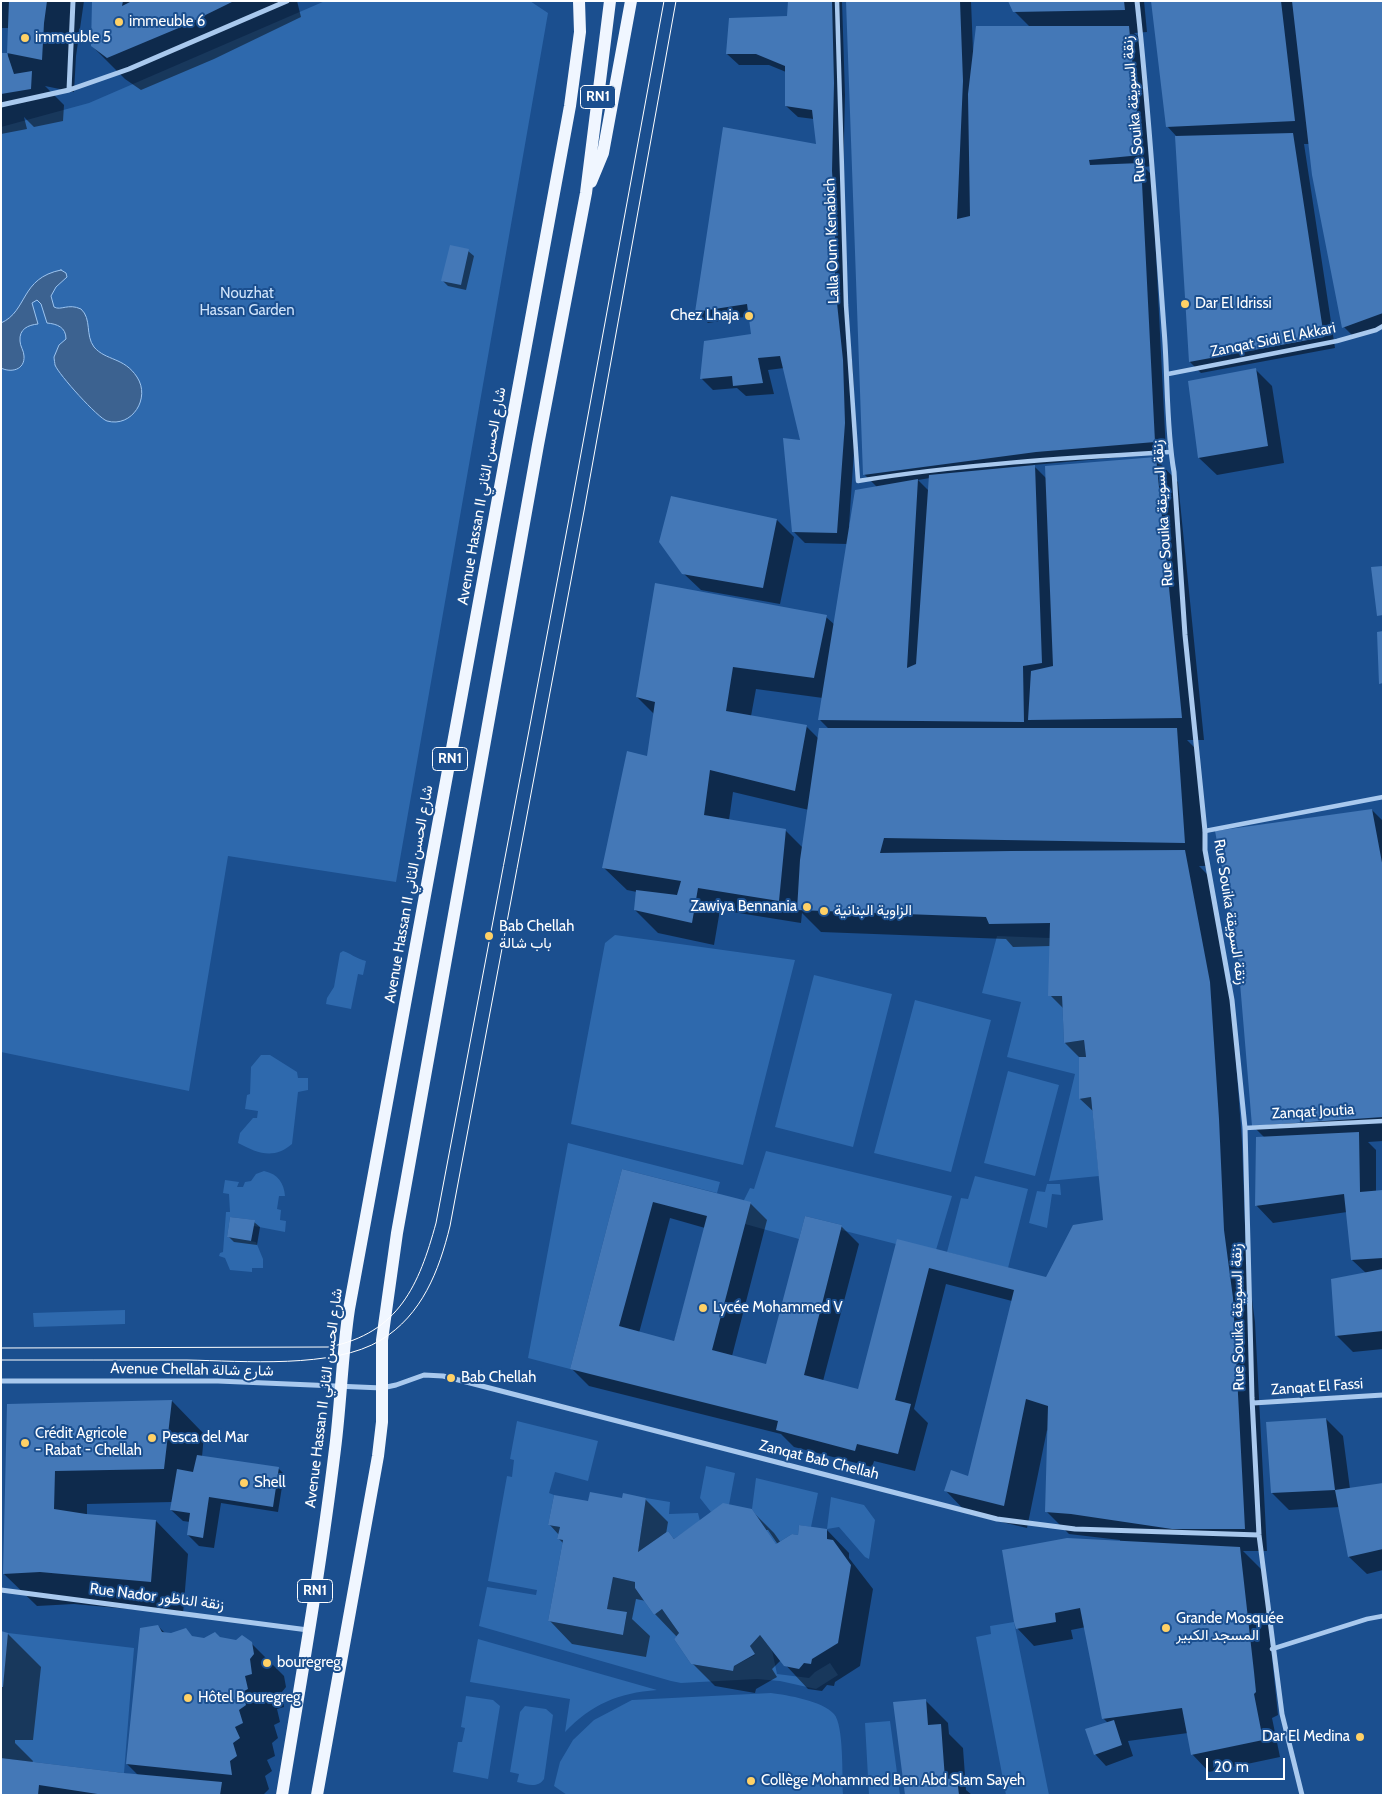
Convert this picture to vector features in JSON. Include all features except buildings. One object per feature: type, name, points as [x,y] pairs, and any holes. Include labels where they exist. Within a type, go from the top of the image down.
[{"type":"main road","name":"RN1","points":[[317,1795],[378,1456],[382,1422],[382,1340],[397,1233],[538,446],[586,193],[610,1]]},
{"type":"main road","points":[[586,193],[603,153],[631,1]]},
{"type":"main road","name":"Avenue Hassan II شارع الحسن الثاني","points":[[282,1795],[310,1630],[335,1449],[342,1356],[349,1309],[570,106],[578,57],[578,3]]},
{"type":"street","points":[[69,90],[73,1]]},
{"type":"street","points":[[1,105],[69,90],[129,69],[287,1]]},
{"type":"street","name":"Lalla Oum Kenabich","points":[[837,1],[846,304],[858,480],[923,470],[1029,460],[1170,452]]},
{"type":"street","name":"Rue Souika زنقة السويقة","points":[[1137,1],[1150,131],[1168,374],[1170,452],[1174,472],[1185,635],[1205,831],[1205,850],[1232,1000],[1245,1128],[1258,1535],[1282,1714],[1302,1795]]},
{"type":"street","name":"Zanqat Sidi El Akkari","points":[[1168,374],[1336,341],[1376,330],[1383,326]]},
{"type":"street","points":[[1205,831],[1383,797]]},
{"type":"street","name":"Zanqat Joutia","points":[[1245,1128],[1383,1121]]},
{"type":"street","name":"Zanqat Bab Chellah","points":[[382,1388],[396,1386],[418,1376],[442,1376],[997,1519],[1075,1529],[1258,1535]]},
{"type":"street","name":"Avenue Chellah شارع شالة","points":[[1,1381],[218,1381],[382,1388]]},
{"type":"street","name":"Zanqat El Fassi","points":[[1253,1404],[1383,1395]]},
{"type":"street","name":"Rue Nador زنقة الناظور","points":[[1,1590],[310,1630]]},
{"type":"street","points":[[1272,1649],[1367,1619],[1383,1616]]},
{"type":"green space","name":"Nouzhat Hassan Garden","points":[[325,1],[530,1],[548,13],[396,882],[228,856],[189,1091],[1,1052],[1,127],[89,103]]},
{"type":"green space","points":[[615,935],[795,960],[743,1165],[571,1124],[605,943]]},
{"type":"green space","points":[[997,936],[1050,938],[1062,996],[1064,1043],[1084,1040],[1086,1057],[1079,1057],[1079,1099],[1091,1097],[1099,1176],[1049,1181],[1075,1074],[1007,1057],[1021,1002],[982,993]]},
{"type":"green space","points":[[343,951],[366,961],[363,975],[358,974],[351,1009],[326,1004],[327,998],[334,987],[340,953]]},
{"type":"green space","points":[[814,975],[892,994],[853,1147],[775,1127]]},
{"type":"green space","points":[[915,1000],[991,1020],[951,1172],[874,1153]]},
{"type":"green space","points":[[261,1055],[270,1055],[297,1072],[298,1078],[308,1078],[308,1090],[298,1092],[292,1144],[279,1152],[259,1152],[238,1143],[240,1133],[253,1118],[257,1118],[258,1111],[245,1109],[247,1095],[250,1094],[251,1067]]},
{"type":"green space","points":[[1008,1071],[1059,1085],[1035,1176],[984,1163]]},
{"type":"green space","points":[[568,1143],[720,1182],[717,1193],[622,1169],[570,1369],[528,1358]]},
{"type":"green space","points":[[766,1151],[952,1196],[936,1250],[896,1244],[841,1230],[842,1225],[805,1216],[799,1239],[745,1224],[744,1200],[750,1188],[754,1189]]},
{"type":"green space","points":[[264,1171],[277,1177],[283,1187],[285,1196],[279,1196],[277,1209],[281,1210],[280,1220],[286,1221],[285,1232],[254,1226],[254,1220],[230,1217],[227,1237],[256,1242],[263,1259],[263,1268],[252,1268],[252,1272],[230,1270],[225,1258],[219,1256],[223,1252],[226,1212],[230,1212],[229,1194],[223,1193],[225,1180],[239,1182],[237,1187],[243,1187],[245,1182],[251,1181],[256,1174]]},
{"type":"green space","points":[[975,1176],[1028,1189],[1008,1268],[947,1252],[961,1198],[968,1199]]},
{"type":"green space","points":[[1047,1184],[1060,1184],[1061,1195],[1052,1194],[1047,1228],[1029,1223],[1037,1191],[1045,1192]]},
{"type":"green space","points":[[125,1310],[125,1324],[34,1327],[33,1313]]},
{"type":"green space","points":[[517,1421],[598,1441],[588,1481],[555,1472],[549,1493],[554,1495],[548,1525],[560,1527],[557,1539],[563,1540],[548,1621],[623,1635],[627,1613],[607,1609],[613,1577],[635,1582],[635,1588],[654,1615],[662,1609],[679,1633],[674,1639],[691,1664],[732,1671],[734,1666],[755,1655],[750,1646],[760,1635],[772,1650],[777,1674],[809,1678],[830,1663],[838,1675],[816,1689],[780,1681],[757,1679],[681,1683],[479,1626],[487,1587],[536,1595],[537,1590],[488,1581],[507,1476],[512,1477],[514,1460],[510,1459]]},
{"type":"green space","points":[[706,1466],[735,1473],[729,1505],[711,1512],[700,1498]]},
{"type":"green space","points":[[756,1478],[818,1493],[811,1527],[799,1525],[798,1535],[792,1534],[776,1544],[752,1509]]},
{"type":"green space","points":[[831,1497],[864,1505],[875,1520],[869,1559],[865,1557],[839,1527],[827,1529]]},
{"type":"green space","points":[[646,1498],[670,1502],[669,1514],[698,1513],[700,1521],[674,1539],[668,1531],[638,1552]]},
{"type":"green space","points":[[1014,1622],[1049,1795],[1006,1795],[976,1637],[991,1634],[990,1626]]},
{"type":"green space","points":[[8,1633],[134,1648],[124,1773],[1,1758],[1,1698]]},
{"type":"green space","points":[[478,1639],[657,1690],[630,1694],[606,1702],[585,1714],[565,1732],[570,1699],[470,1682]]},
{"type":"green space","points":[[771,1693],[813,1702],[829,1709],[834,1714],[841,1740],[843,1795],[567,1795],[554,1786],[560,1762],[573,1740],[594,1720],[632,1700]]},
{"type":"green space","points":[[466,1696],[493,1700],[500,1706],[488,1779],[453,1772],[458,1742],[462,1742],[465,1728],[461,1727]]},
{"type":"green space","points":[[525,1706],[546,1709],[553,1715],[544,1779],[535,1785],[517,1782],[519,1774],[510,1772],[520,1712]]},
{"type":"green space","points":[[890,1721],[900,1795],[869,1795],[865,1723]]},
{"type":"shaded area","points":[[61,270],[66,273],[67,277],[56,287],[51,296],[54,307],[76,307],[81,309],[86,317],[91,342],[94,347],[104,355],[126,366],[137,377],[141,385],[142,394],[137,410],[124,420],[116,422],[107,421],[102,418],[79,396],[58,370],[54,357],[59,345],[66,339],[66,335],[60,327],[47,323],[41,304],[37,300],[32,303],[38,324],[25,328],[20,337],[24,361],[17,369],[1,368],[1,323],[10,318],[38,280],[48,274]]},
{"type":"tram line","points":[[1,1348],[329,1347],[353,1340],[373,1330],[389,1318],[413,1286],[422,1267],[436,1223],[571,508],[664,1]]},
{"type":"tram line","points":[[1,1360],[261,1362],[339,1356],[381,1340],[395,1330],[408,1318],[427,1290],[446,1243],[450,1226],[584,511],[676,1]]},
{"type":"place","name":"immeuble 6","points":[[119,22]]},
{"type":"place","name":"immeuble 5","points":[[25,38]]},
{"type":"place","name":"Dar El Idrissi","points":[[1185,304]]},
{"type":"place","name":"Chez Lhaja","points":[[749,316]]},
{"type":"place","name":"Zawiya Bennania","points":[[807,907]]},
{"type":"place","name":"الزاوية البنانية","points":[[824,911]]},
{"type":"place","name":"Bab Chellah باب شالة","points":[[489,936]]},
{"type":"place","name":"Lycée Mohammed V","points":[[703,1308]]},
{"type":"place","name":"Bab Chellah","points":[[451,1378]]},
{"type":"place","name":"Pesca del Mar","points":[[152,1438]]},
{"type":"place","name":"Crédit Agricole - Rabat - Chellah","points":[[25,1443]]},
{"type":"place","name":"Shell","points":[[244,1483]]},
{"type":"place","name":"Grande Mosquée المسجد الكبير","points":[[1166,1628]]},
{"type":"place","name":"bouregreg","points":[[267,1663]]},
{"type":"place","name":"Hôtel Bouregreg","points":[[188,1698]]},
{"type":"place","name":"Dar El Medina","points":[[1360,1737]]},
{"type":"place","name":"Collège Mohammed Ben Abd Slam Sayeh","points":[[751,1781]]}]
